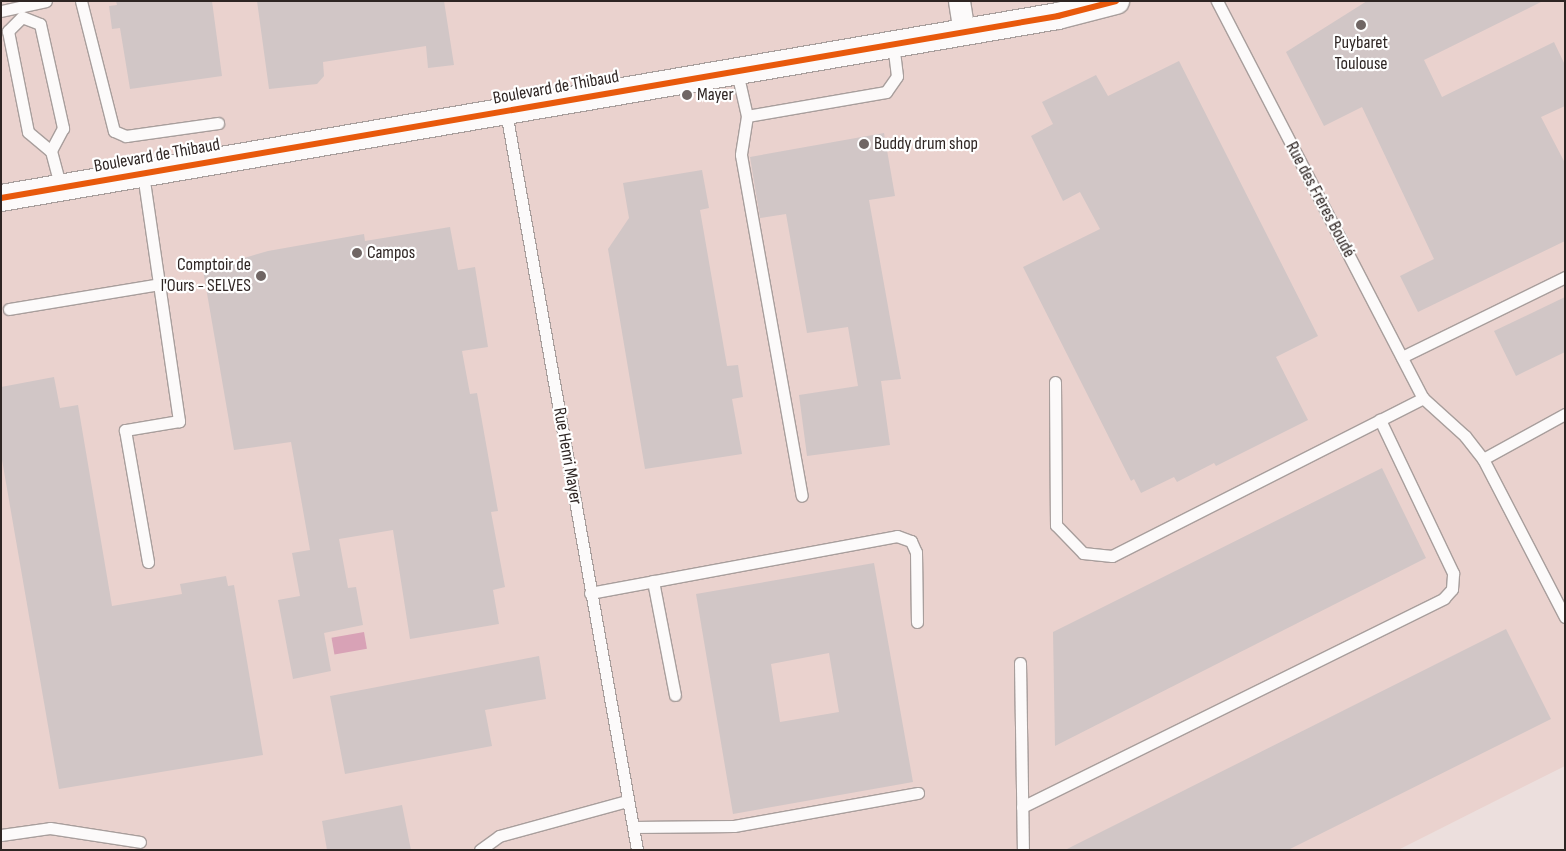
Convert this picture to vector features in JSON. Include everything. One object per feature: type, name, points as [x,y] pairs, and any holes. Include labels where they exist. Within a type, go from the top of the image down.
[{"type":"street","points":[[959,1],[964,32]]},
{"type":"street","name":"Boulevard de Thibaud","points":[[1,198],[1058,16],[1116,1]]},
{"type":"lane","points":[[1,11],[21,12],[46,1]]},
{"type":"lane","points":[[82,1],[114,131],[126,136],[218,123]]},
{"type":"lane","name":"Rue des Frères Boudé","points":[[1217,1],[1424,398],[1465,436],[1483,459],[1565,617]]},
{"type":"lane","points":[[21,12],[8,31],[28,132],[52,150]]},
{"type":"lane","points":[[21,12],[40,24],[62,128],[52,150],[60,188]]},
{"type":"lane","points":[[747,116],[886,92],[897,76],[894,44]]},
{"type":"lane","points":[[738,72],[747,116],[741,155],[802,496]]},
{"type":"lane","name":"Rue Henri Mayer","points":[[506,112],[637,850]]},
{"type":"lane","points":[[143,174],[180,421],[125,430],[148,562]]},
{"type":"lane","points":[[1402,357],[1565,277]]},
{"type":"lane","points":[[9,309],[160,284]]},
{"type":"lane","points":[[1055,382],[1056,525],[1083,553],[1112,556],[1424,398]]},
{"type":"lane","points":[[1483,459],[1565,414]]},
{"type":"lane","points":[[1022,806],[1444,598],[1452,589],[1453,573],[1380,420]]},
{"type":"lane","points":[[590,593],[897,536],[911,541],[916,552],[917,622]]},
{"type":"lane","points":[[653,581],[675,696]]},
{"type":"lane","points":[[1020,663],[1023,850]]},
{"type":"lane","points":[[632,827],[734,826],[918,793]]},
{"type":"lane","points":[[480,850],[499,836],[627,801]]},
{"type":"lane","points":[[1,836],[50,828],[140,842]]},
{"type":"shaded area","points":[[1,1],[1565,1],[1565,766],[1398,850],[1,850]]},
{"type":"shaded area","points":[[364,632],[367,649],[334,654],[332,638]]},
{"type":"building","points":[[116,1],[212,1],[222,76],[130,89],[120,28],[112,29],[109,6],[117,5]]},
{"type":"building","points":[[257,1],[444,1],[454,65],[428,68],[426,46],[323,62],[324,76],[317,84],[269,89]]},
{"type":"building","points":[[1367,1],[1543,1],[1424,60],[1442,97],[1554,42],[1565,65],[1565,106],[1541,117],[1565,163],[1565,241],[1418,312],[1400,276],[1434,259],[1362,107],[1324,126],[1286,52]]},
{"type":"building","points":[[1179,61],[1318,336],[1276,357],[1308,420],[1216,466],[1214,463],[1177,482],[1174,477],[1141,493],[1134,479],[1131,481],[1023,267],[1100,229],[1080,192],[1063,201],[1031,136],[1053,124],[1042,102],[1096,75],[1108,96]]},
{"type":"building","points":[[884,133],[895,196],[869,200],[901,379],[881,381],[890,445],[807,456],[799,395],[858,386],[848,327],[807,333],[786,214],[760,218],[750,157]]},
{"type":"building","points":[[702,170],[709,208],[700,210],[727,366],[738,365],[743,397],[732,399],[742,454],[645,469],[608,249],[629,218],[623,183]]},
{"type":"building","points":[[450,227],[458,270],[475,267],[488,347],[462,351],[470,394],[477,393],[498,511],[491,512],[505,587],[493,590],[499,624],[410,639],[393,530],[339,539],[348,588],[356,587],[363,625],[324,633],[331,671],[293,679],[278,600],[300,596],[292,553],[310,550],[291,442],[234,450],[203,270],[268,251],[364,234],[365,241]]},
{"type":"building","points":[[1565,297],[1565,352],[1516,376],[1494,331]]},
{"type":"building","points":[[54,377],[60,408],[78,405],[112,606],[182,594],[180,584],[226,576],[228,586],[234,585],[263,755],[59,789],[1,454],[1,387]]},
{"type":"building","points":[[1382,468],[1426,558],[1055,746],[1053,632]]},
{"type":"building","points":[[874,563],[913,782],[733,814],[696,594]],"holes":[[[829,653],[839,712],[780,722],[771,664]]]},
{"type":"building","points":[[1506,629],[1551,719],[1288,850],[1065,850]]},
{"type":"building","points":[[539,656],[546,699],[485,710],[492,746],[345,774],[330,696]]},
{"type":"building","points":[[402,805],[411,850],[327,850],[322,821]]},
{"type":"cycle path","points":[[1,198],[1058,16],[1116,1]]},
{"type":"place","name":"Puybaret Toulouse","points":[[1361,25]]},
{"type":"place","name":"Mayer","points":[[687,95]]},
{"type":"place","name":"Buddy drum shop","points":[[864,144]]},
{"type":"place","name":"Campos","points":[[357,253]]},
{"type":"place","name":"Comptoir de l'Ours - SELVES","points":[[261,276]]}]
